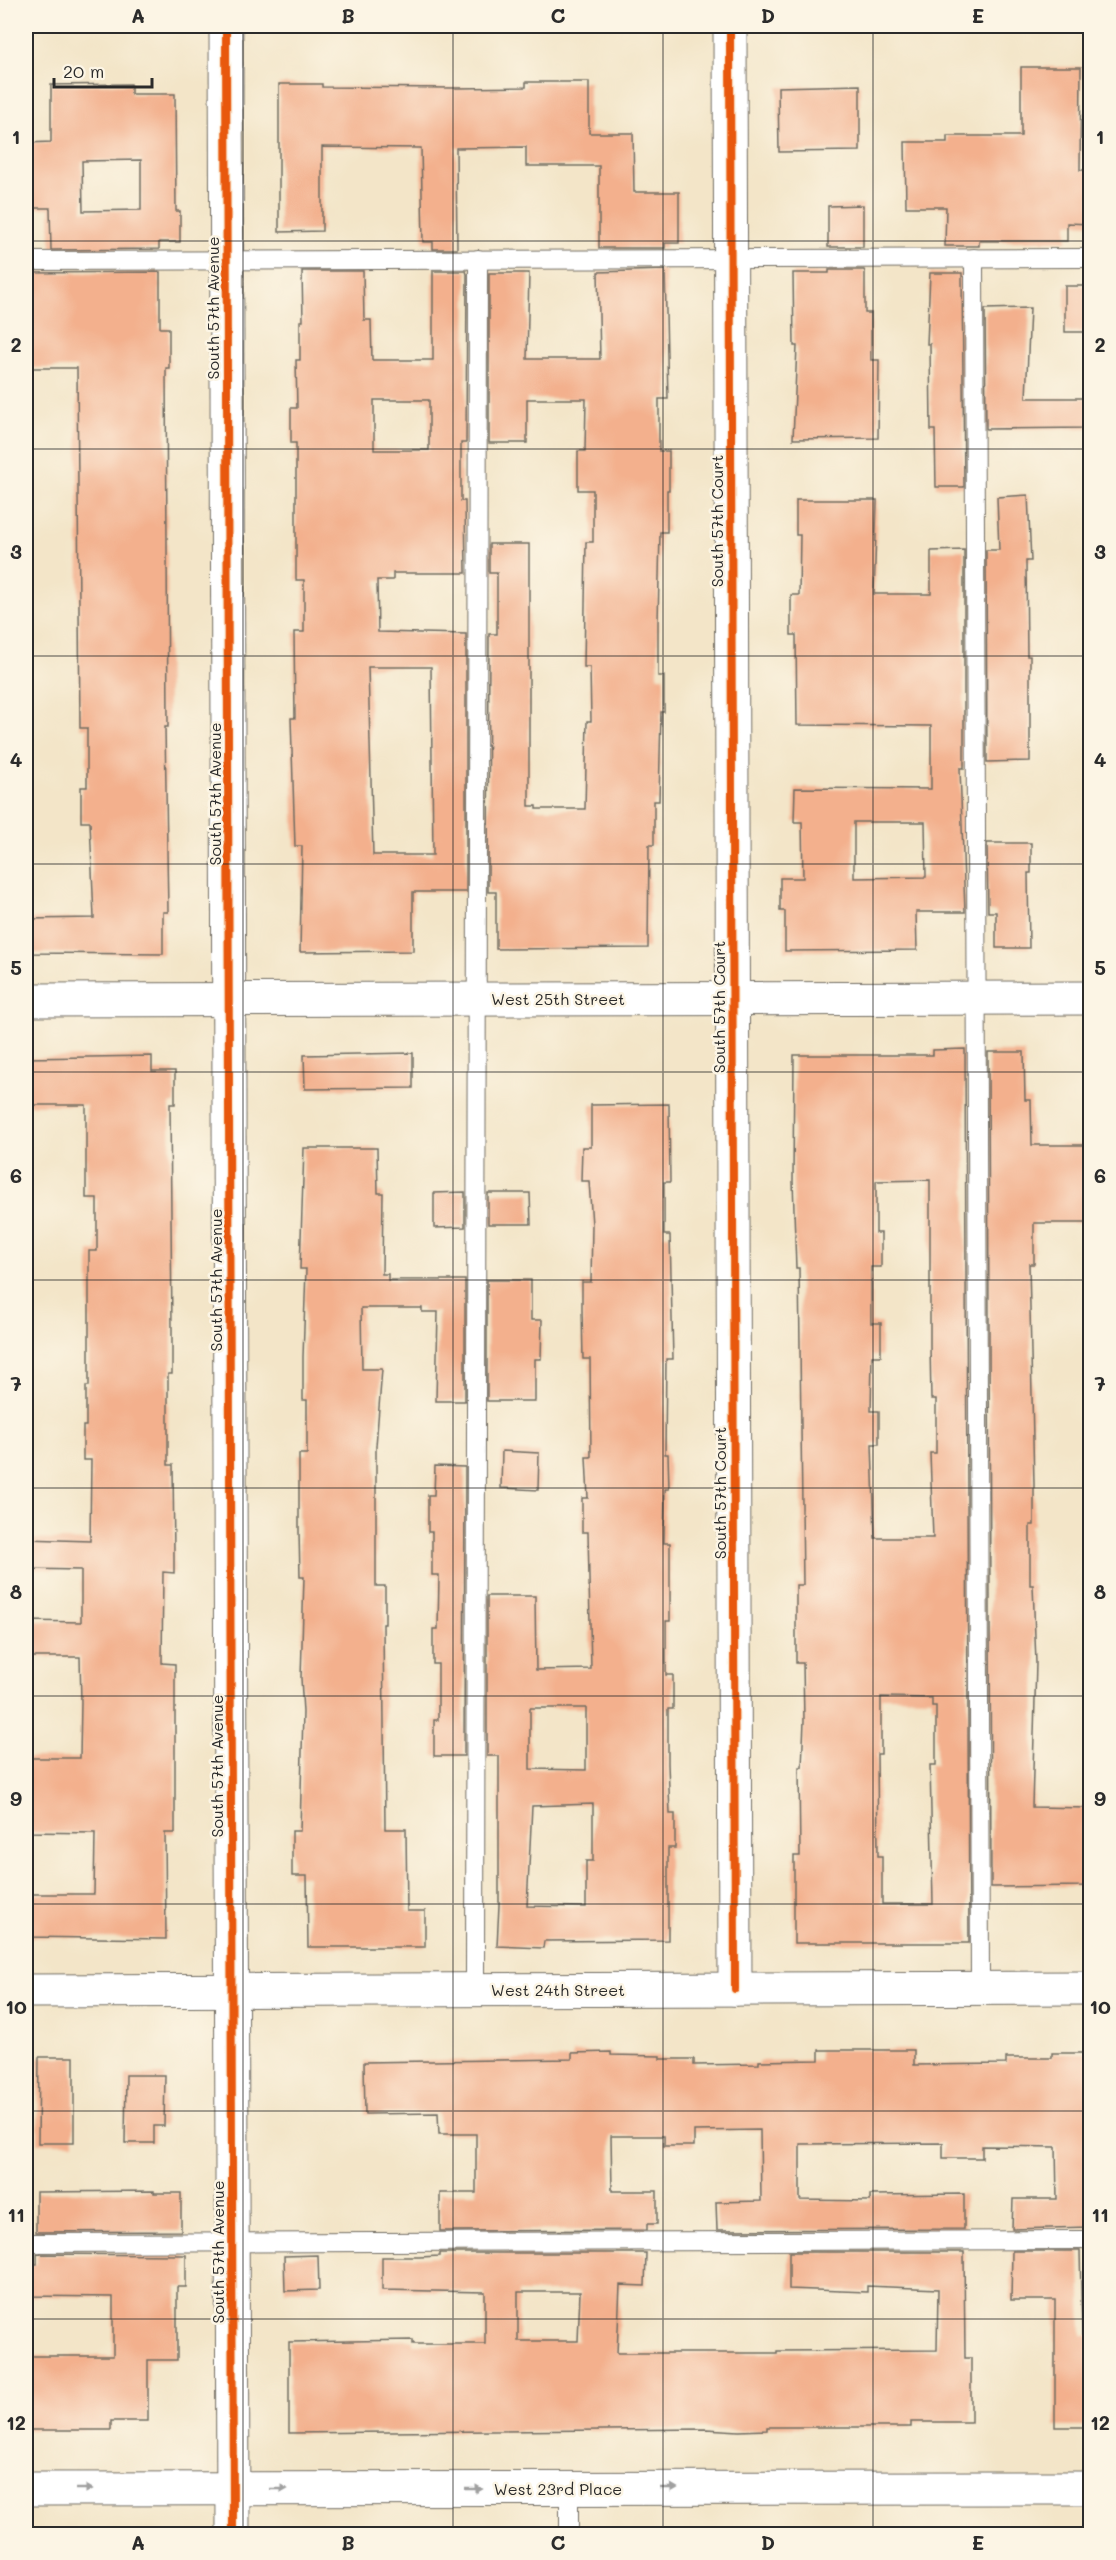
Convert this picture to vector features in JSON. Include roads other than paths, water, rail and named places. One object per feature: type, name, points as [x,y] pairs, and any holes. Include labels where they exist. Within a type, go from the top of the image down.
[{"type":"street","name":"South 57th Avenue","points":[[226,26],[233,2535]]},
{"type":"street","name":"South 57th Court","points":[[730,26],[735,1989]]},
{"type":"street","name":"West 25th Street","points":[[26,1000],[1090,998]]},
{"type":"street","name":"West 24th Street","points":[[26,1991],[1090,1988]]},
{"type":"street","name":"West 23rd Place","points":[[26,2489],[1090,2488]]},
{"type":"lane","points":[[974,258],[980,1988]]},
{"type":"lane","points":[[26,261],[1090,258]]},
{"type":"lane","points":[[475,1990],[478,259]]},
{"type":"lane","points":[[26,2243],[1090,2240]]},
{"type":"lane","points":[[569,2488],[569,2535]]}]
